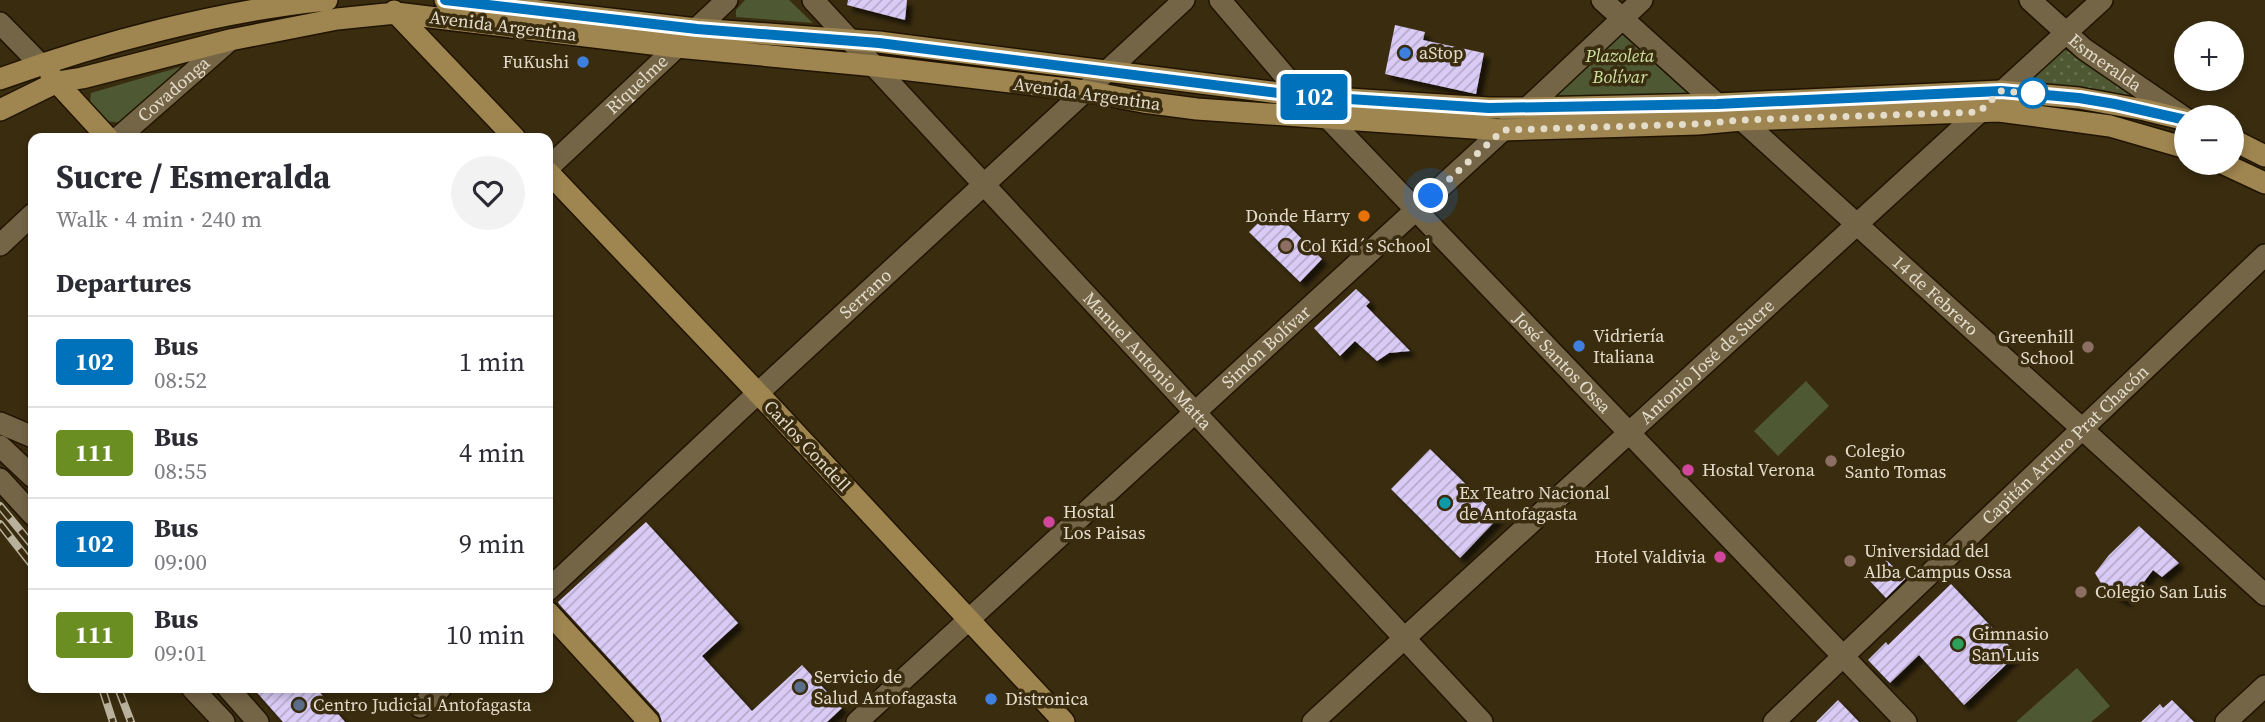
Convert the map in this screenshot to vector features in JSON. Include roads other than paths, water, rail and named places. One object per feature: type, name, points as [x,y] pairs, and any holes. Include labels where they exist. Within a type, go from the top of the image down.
[{"type":"main road","points":[[0,79],[40,64],[122,41],[225,17],[327,0]]},
{"type":"main road","name":"Avenida Argentina","points":[[445,0],[697,29],[852,40],[1302,96],[1527,108],[1717,104],[2001,91],[2079,98],[2174,116]]},
{"type":"main road","points":[[390,7],[510,133]]},
{"type":"main road","name":"Avenida Argentina","points":[[0,110],[57,82],[230,40],[390,7],[677,47],[876,66],[1085,91],[1197,109],[1503,130],[2000,111],[2088,122],[2174,144]]},
{"type":"main road","points":[[40,64],[103,133]]},
{"type":"main road","points":[[2244,146],[2265,156]]},
{"type":"main road","points":[[2244,173],[2265,183]]},
{"type":"main road","name":"Carlos Condell","points":[[553,175],[1064,722]]},
{"type":"main road","points":[[553,617],[649,722]]},
{"type":"street","name":"Riquelme","points":[[553,165],[727,0]]},
{"type":"street","name":"Manuel Antonio Matta","points":[[813,0],[1482,722]]},
{"type":"street","name":"Serrano","points":[[553,585],[1184,0]]},
{"type":"street","name":"José Santos Ossa","points":[[1220,0],[1302,96],[1327,117],[1906,722]]},
{"type":"street","name":"14 de Febrero","points":[[1602,0],[1717,104],[1742,120],[2265,595]]},
{"type":"street","name":"Simón Bolívar","points":[[857,722],[1642,0]]},
{"type":"street","name":"Esmeralda","points":[[2030,0],[2084,49],[2174,111]]},
{"type":"street","name":"Antonio José de Sucre","points":[[1313,722],[2102,0]]},
{"type":"street","points":[[0,23],[40,64]]},
{"type":"street","points":[[0,23],[0,32]]},
{"type":"street","name":"Covadonga","points":[[124,133],[230,40]]},
{"type":"street","points":[[0,245],[28,219]]},
{"type":"street","name":"Capitán Arturo Prat Chacón","points":[[1774,722],[2265,255]]},
{"type":"street","points":[[0,423],[28,435]]},
{"type":"street","points":[[0,446],[28,472]]},
{"type":"street","points":[[0,479],[28,510]]},
{"type":"street","points":[[2226,722],[2265,686]]},
{"type":"street","points":[[197,693],[223,722]]},
{"type":"street","points":[[232,693],[258,722]]},
{"type":"street","points":[[420,707],[435,693]]},
{"type":"railway","points":[[0,506],[28,540]]},
{"type":"railway","points":[[0,524],[28,560]]},
{"type":"railway","points":[[104,693],[113,722]]},
{"type":"railway","points":[[120,693],[131,722]]},
{"type":"place","name":"aStop","points":[[1405,53]]},
{"type":"place","name":"FuKushi","points":[[583,62]]},
{"type":"place","name":"Donde Harry","points":[[1364,216]]},
{"type":"place","name":"Col Kid´s School","points":[[1286,246]]},
{"type":"place","name":"Vidriería Italiana","points":[[1579,346]]},
{"type":"place","name":"Greenhill School","points":[[2088,347]]},
{"type":"place","name":"Colegio Santo Tomas","points":[[1831,461]]},
{"type":"place","name":"Hostal Verona","points":[[1688,470]]},
{"type":"place","name":"Ex Teatro Nacional de Antofagasta","points":[[1445,503]]},
{"type":"place","name":"Hostal Los Paisas","points":[[1049,522]]},
{"type":"place","name":"Hotel Valdivia","points":[[1720,557]]},
{"type":"place","name":"Universidad del Alba Campus Ossa","points":[[1850,561]]},
{"type":"place","name":"Colegio San Luis","points":[[2081,592]]},
{"type":"place","name":"Gimnasio San Luis","points":[[1958,644]]},
{"type":"place","name":"Servicio de Salud Antofagasta","points":[[800,687]]},
{"type":"place","name":"Distronica","points":[[991,699]]},
{"type":"place","name":"Centro Judicial Antofagasta","points":[[299,705]]},
{"type":"park label","name":"Plazoleta Bolívar","points":[[1620,66]]}]
